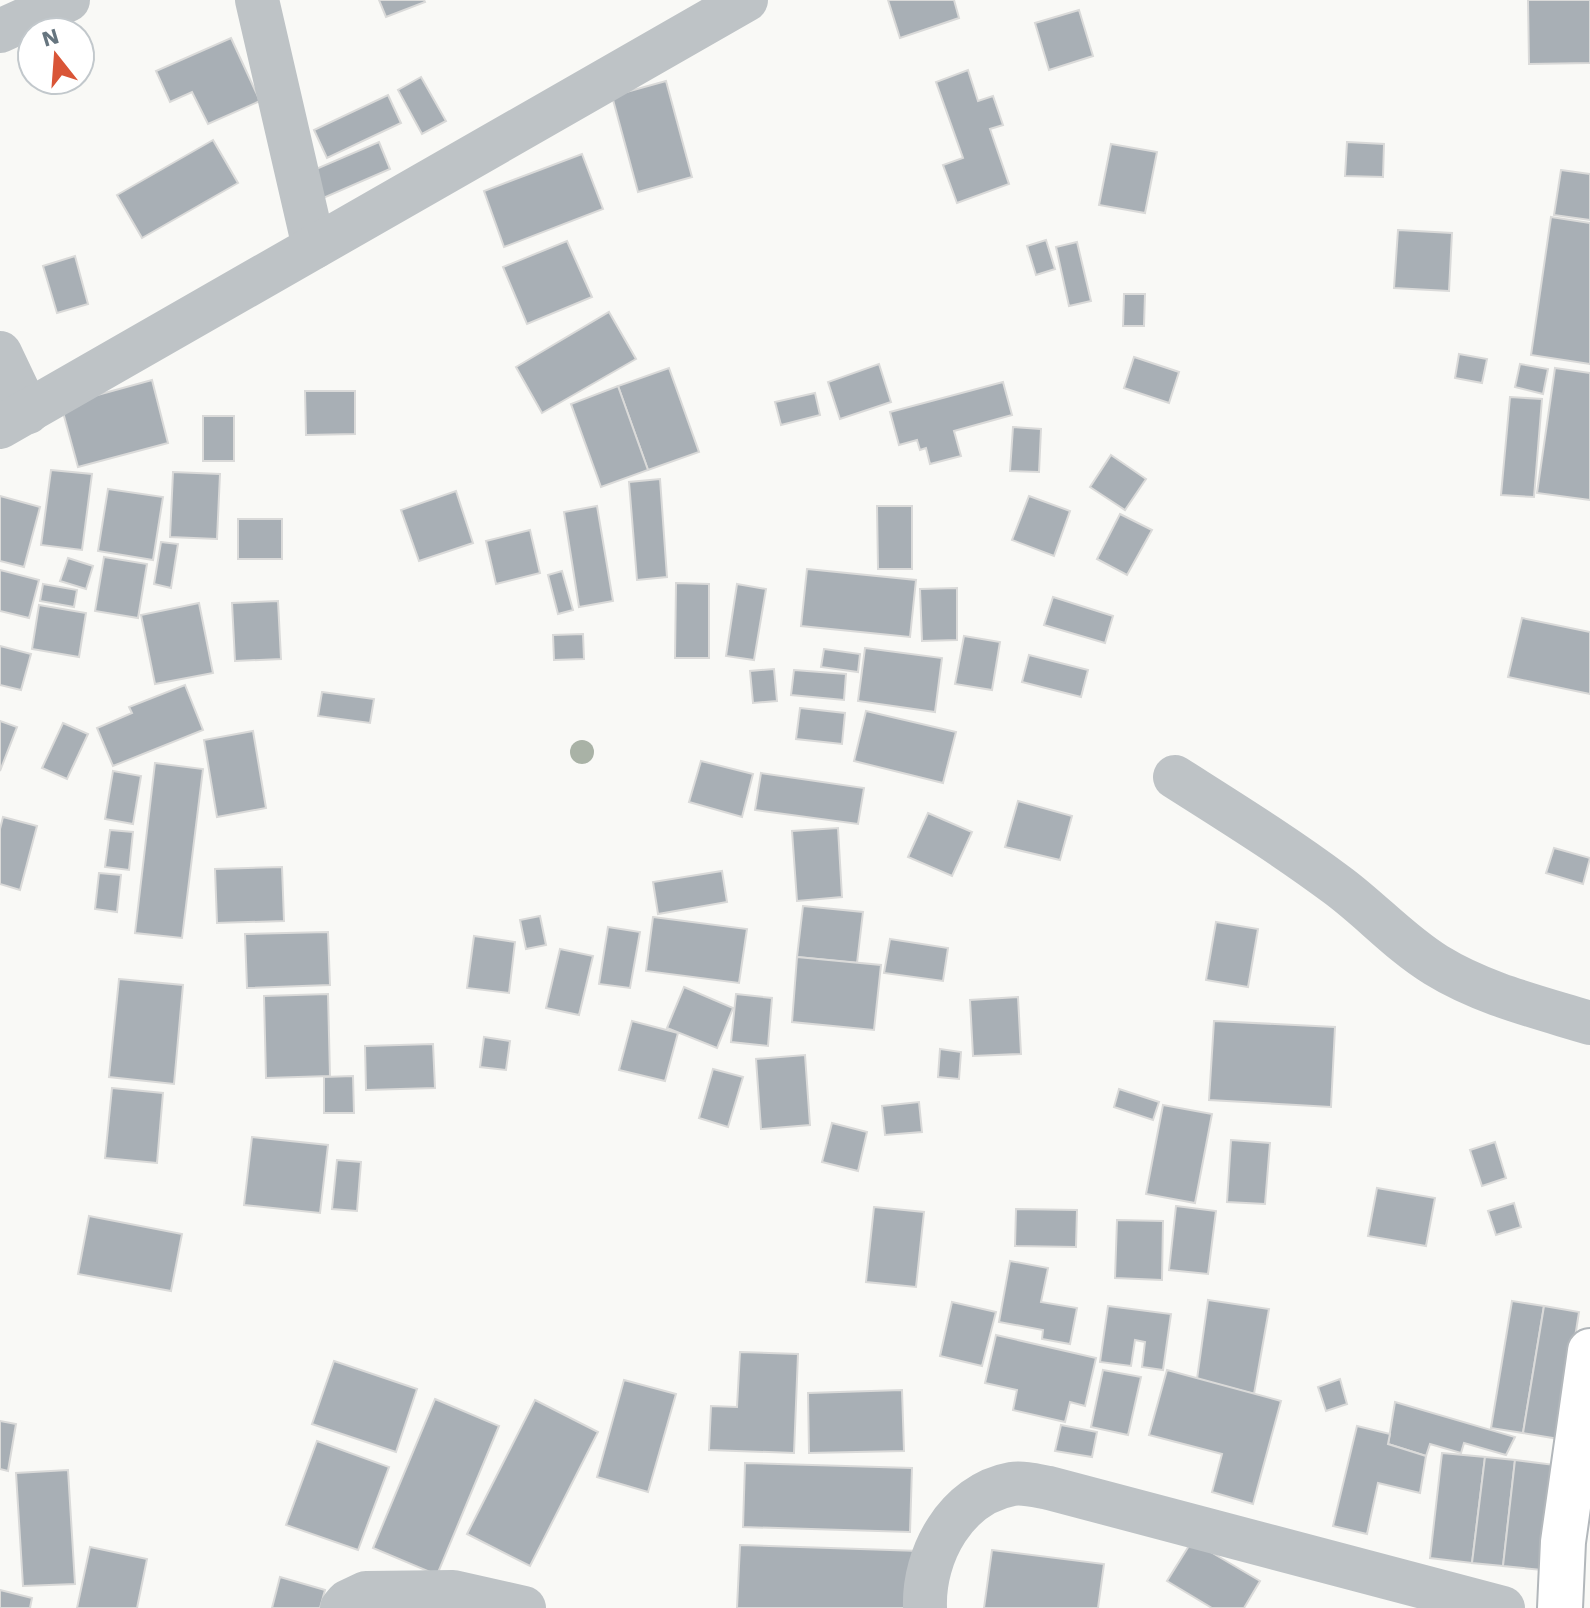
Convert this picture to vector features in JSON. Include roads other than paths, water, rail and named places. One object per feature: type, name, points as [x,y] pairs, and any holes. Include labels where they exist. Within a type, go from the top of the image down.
[{"type":"main road","points":[[1560,1608],[1563,1542],[1590,1351]]},
{"type":"street","points":[[0,31],[68,0]]},
{"type":"street","points":[[257,0],[314,247]]},
{"type":"street","points":[[0,353],[14,420],[746,0]]},
{"type":"street","points":[[1175,777],[1341,887],[1436,965],[1496,994],[1590,1023]]},
{"type":"street","points":[[925,1608],[924,1592],[934,1551],[957,1514],[982,1493],[1014,1484],[1049,1488],[1503,1608]]},
{"type":"street","points":[[342,1608],[347,1602],[366,1593],[453,1592],[524,1608]]}]
